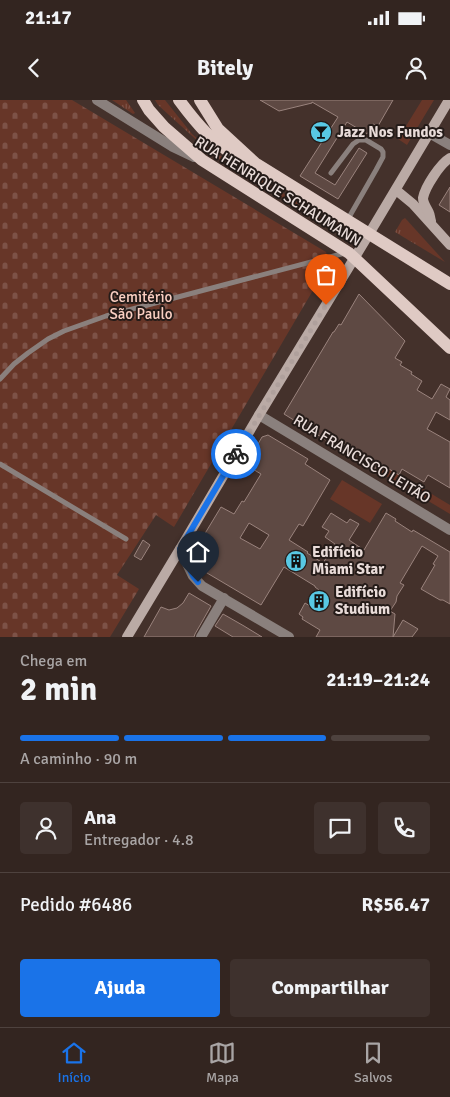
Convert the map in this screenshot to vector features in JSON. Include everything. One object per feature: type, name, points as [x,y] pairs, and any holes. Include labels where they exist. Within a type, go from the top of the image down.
[{"type":"main road","points":[[143,100],[164,127],[202,160]]},
{"type":"main road","points":[[179,100],[205,133],[239,157],[256,163]]},
{"type":"main road","points":[[200,100],[218,129],[256,163]]},
{"type":"main road","points":[[127,637],[352,255],[369,234],[448,100]]},
{"type":"main road","points":[[431,224],[430,214],[424,206],[423,198],[437,171],[450,158]]},
{"type":"main road","name":"RUA HENRIQUE SCHAUMANN","points":[[202,160],[352,255],[450,348]]},
{"type":"main road","name":"RUA HENRIQUE SCHAUMANN","points":[[256,163],[450,284]]},
{"type":"main road","points":[[396,190],[413,204],[450,244]]},
{"type":"street","name":"RUA HENRIQUE SCHAUMANN","points":[[97,100],[173,147],[202,160]]},
{"type":"street","points":[[429,133],[450,145]]},
{"type":"street","name":"RUA FRANCISCO LEITÃO","points":[[259,415],[450,530]]},
{"type":"street","points":[[180,549],[193,576],[202,586],[289,637]]},
{"type":"street","points":[[201,637],[224,598]]},
{"type":"lane","points":[[331,172],[353,144],[359,140],[366,140],[383,152],[383,157],[347,220]]},
{"type":"lane","points":[[0,379],[14,364],[48,339],[64,331],[106,316],[318,260],[352,255]]},
{"type":"lane","points":[[0,464],[126,539]]},
{"type":"green space","name":"Cemitério São Paulo","points":[[0,100],[72,100],[326,252],[329,263],[174,527],[156,515],[117,575],[139,589],[110,637],[0,637]]},
{"type":"green space","points":[[112,100],[126,100],[135,113],[133,114]]},
{"type":"green space","points":[[155,100],[165,100],[192,134],[212,151],[349,234],[346,239],[213,155],[158,105]]},
{"type":"green space","points":[[422,100],[434,100],[407,145],[398,139]]},
{"type":"green space","points":[[405,218],[445,262],[395,232]]},
{"type":"green space","points":[[382,464],[450,505],[450,514],[378,471]]},
{"type":"green space","points":[[342,480],[382,504],[370,523],[330,499]]},
{"type":"building","points":[[260,100],[393,100],[378,126],[373,124],[367,134],[347,122],[315,173],[335,185],[359,148],[367,153],[338,199],[300,176],[338,117],[312,102],[279,111]]},
{"type":"building","points":[[450,187],[450,212],[439,205]]},
{"type":"building","points":[[359,294],[405,341],[395,358],[402,362],[400,365],[422,381],[417,390],[432,399],[441,384],[450,389],[446,397],[450,400],[450,420],[436,412],[427,429],[450,442],[450,488],[428,475],[424,482],[402,469],[399,475],[379,463],[375,469],[367,465],[370,460],[329,435],[326,440],[284,414],[333,332],[339,324],[341,325]]},
{"type":"building","points":[[268,435],[308,459],[305,464],[330,480],[303,526],[299,524],[289,540],[323,563],[335,544],[325,537],[329,531],[322,527],[331,513],[347,523],[350,519],[359,524],[349,540],[364,550],[386,513],[412,532],[413,530],[450,552],[450,604],[421,589],[438,556],[422,546],[400,583],[404,585],[390,611],[395,614],[393,637],[316,637],[320,630],[302,619],[303,617],[299,614],[305,603],[310,606],[319,590],[284,567],[261,605],[202,570],[210,556],[207,554],[212,546],[201,540],[221,507],[234,514],[242,501],[244,502],[261,474],[246,465],[262,437]],"holes":[[[249,523],[269,535],[260,549],[240,538]]]},
{"type":"building","points":[[143,540],[150,545],[141,560],[134,556]]},
{"type":"building","points":[[189,593],[211,606],[194,637],[144,637],[161,607],[169,610],[177,608],[183,603]]},
{"type":"building","points":[[223,614],[262,637],[233,637],[215,626]]},
{"type":"building","points":[[403,620],[418,629],[412,637],[393,637]]},
{"type":"way so far","points":[[236,454],[326,305]]},
{"type":"place","name":"Jazz Nos Fundos","points":[[321,132]]},
{"type":"place","name":"Edifício Miami Star","points":[[296,561]]},
{"type":"place","name":"Edifício Studium","points":[[319,601]]},
{"type":"route","points":[[198,582],[193,576],[180,549],[236,454]]}]
